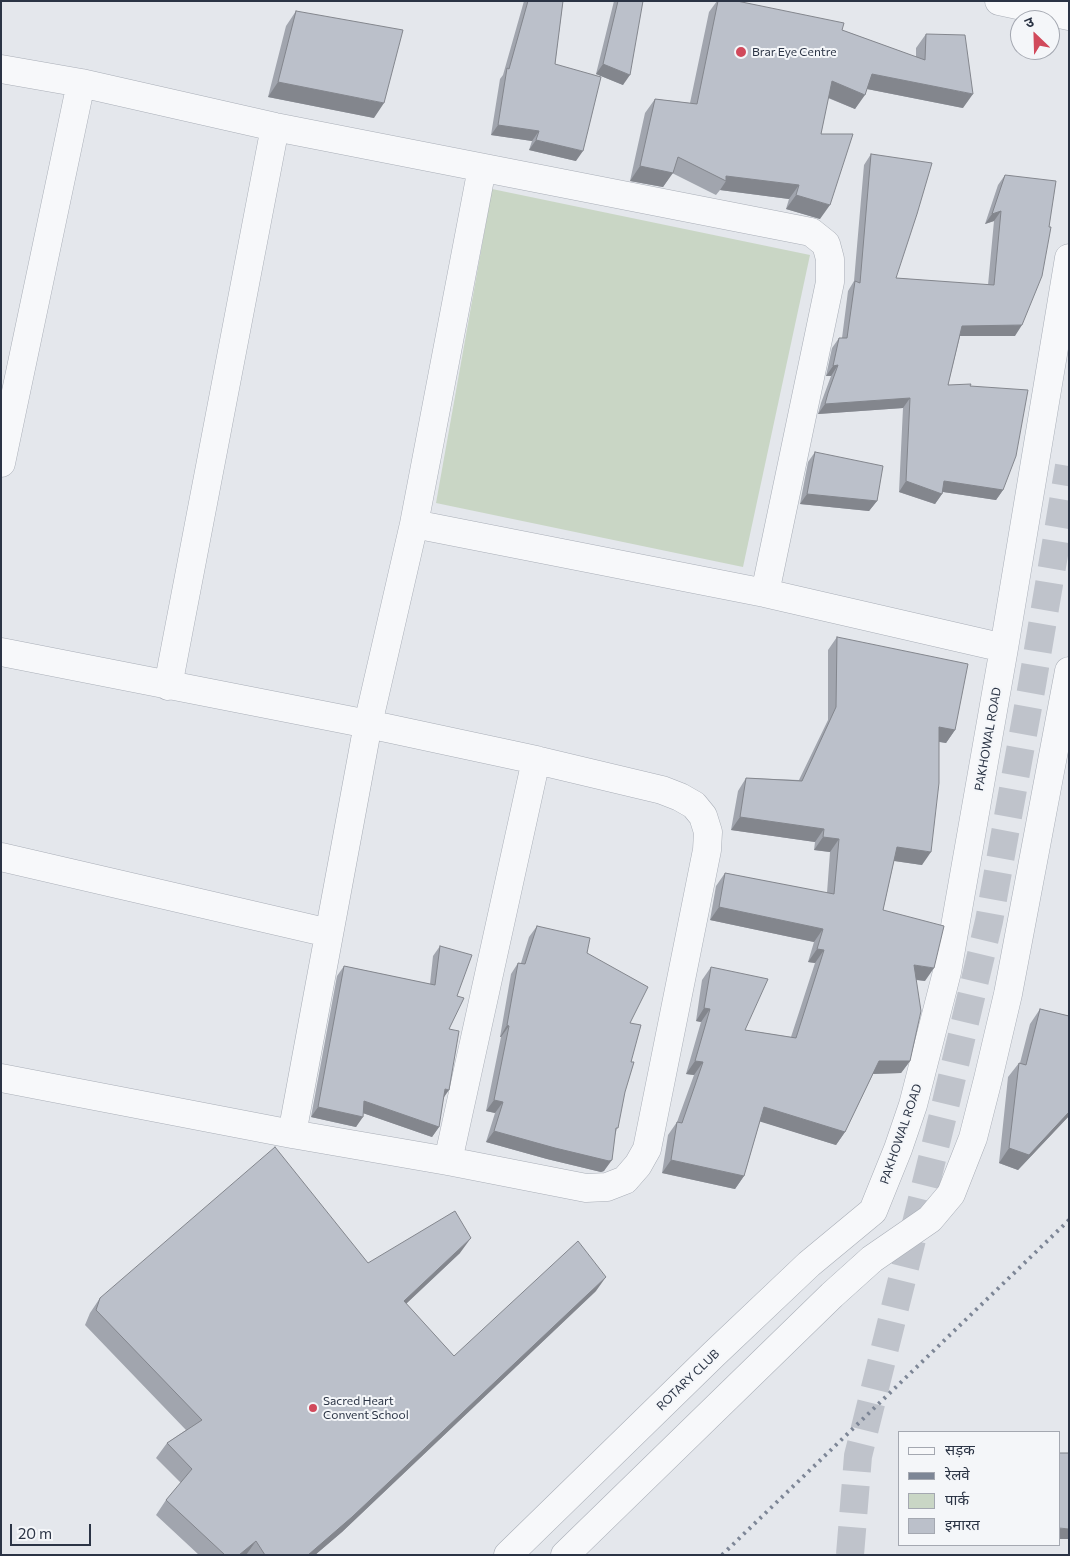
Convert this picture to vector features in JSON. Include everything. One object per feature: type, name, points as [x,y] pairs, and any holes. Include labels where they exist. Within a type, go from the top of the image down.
[{"type":"street","points":[[999,1],[1069,16]]},
{"type":"street","points":[[1,69],[81,83],[275,127],[811,232],[826,244],[830,259],[830,282],[765,593]]},
{"type":"street","points":[[1,463],[81,83]]},
{"type":"street","points":[[168,686],[275,127]]},
{"type":"street","points":[[292,1134],[368,724],[414,524],[482,168]]},
{"type":"street","name":"PAKHOWAL ROAD","points":[[873,1211],[898,1149],[913,1105],[947,972],[1004,648],[1069,258]]},
{"type":"street","points":[[414,524],[765,593],[1004,648]]},
{"type":"street","points":[[1,652],[368,724],[536,760],[662,790],[694,805],[703,816],[708,832],[707,850],[648,1149],[626,1180],[607,1187],[586,1188],[1,1078]]},
{"type":"street","points":[[565,1555],[832,1295],[872,1260],[930,1219],[951,1194],[973,1138],[1008,994],[1062,754],[1069,671]]},
{"type":"street","points":[[448,1161],[536,760]]},
{"type":"street","points":[[1,857],[329,933]]},
{"type":"street","name":"ROTARY CLUB","points":[[508,1555],[808,1264],[873,1211]]},
{"type":"street","points":[[808,1264],[832,1295]]},
{"type":"green space","points":[[492,189],[810,255],[743,567],[436,503]]},
{"type":"building","points":[[528,1],[563,1],[555,64],[601,77],[583,151],[536,140],[539,131],[498,125],[507,68],[509,69]]},
{"type":"building","points":[[618,1],[643,1],[630,75],[603,64]]},
{"type":"building","points":[[718,1],[737,1],[844,23],[842,30],[925,60],[926,34],[965,35],[973,94],[872,74],[865,95],[832,81],[821,134],[853,134],[830,205],[796,195],[799,185],[726,176],[726,181],[678,157],[673,173],[640,166],[655,99],[697,104]]},
{"type":"building","points":[[296,11],[403,30],[384,103],[278,82]]},
{"type":"building","points":[[871,154],[932,163],[896,278],[994,285],[1001,211],[992,214],[1005,175],[1056,181],[1049,227],[1051,227],[1042,276],[1022,325],[962,326],[948,385],[971,384],[970,386],[1028,390],[1016,456],[1003,490],[944,481],[942,494],[906,481],[910,398],[825,404],[838,365],[833,366],[839,338],[847,338],[855,281],[860,283]]},
{"type":"building","points":[[815,452],[883,466],[877,501],[807,494]]},
{"type":"building","points":[[837,637],[968,664],[955,730],[939,727],[939,783],[931,852],[897,847],[883,910],[944,926],[934,968],[914,965],[921,1011],[910,1061],[879,1061],[845,1132],[764,1107],[744,1176],[671,1160],[677,1122],[682,1123],[703,1062],[695,1061],[710,1009],[704,1008],[711,967],[768,979],[745,1030],[796,1038],[824,950],[817,949],[823,929],[719,907],[725,873],[834,894],[839,839],[823,837],[824,829],[740,817],[746,778],[802,781],[836,707]]},
{"type":"building","points":[[537,926],[590,938],[587,953],[648,987],[630,1023],[641,1025],[631,1062],[634,1062],[625,1092],[618,1128],[616,1128],[612,1160],[609,1161],[494,1131],[503,1102],[494,1100],[509,1026],[507,1025],[518,963],[525,964]]},
{"type":"building","points":[[440,946],[472,955],[457,996],[464,998],[449,1029],[459,1031],[449,1090],[445,1089],[439,1127],[364,1101],[363,1117],[318,1107],[344,966],[435,985]]},
{"type":"building","points":[[1040,1009],[1069,1016],[1069,1112],[1029,1155],[1009,1148],[1019,1063],[1026,1065]]},
{"type":"building","points":[[275,1147],[368,1263],[455,1211],[471,1238],[404,1301],[454,1356],[578,1241],[606,1277],[352,1517],[308,1555],[265,1555],[256,1541],[239,1555],[225,1555],[166,1500],[192,1469],[167,1443],[202,1420],[96,1310],[100,1298]]},
{"type":"building","points":[[1060,1453],[1069,1453],[1069,1529],[1060,1528]]},
{"type":"tunnel","points":[[850,1555],[858,1456],[989,921],[1069,466]]},
{"type":"railway","points":[[722,1555],[1069,1220]]},
{"type":"place","name":"Brar Eye Centre","points":[[741,52]]},
{"type":"place","name":"Sacred Heart Convent School","points":[[313,1408]]}]
